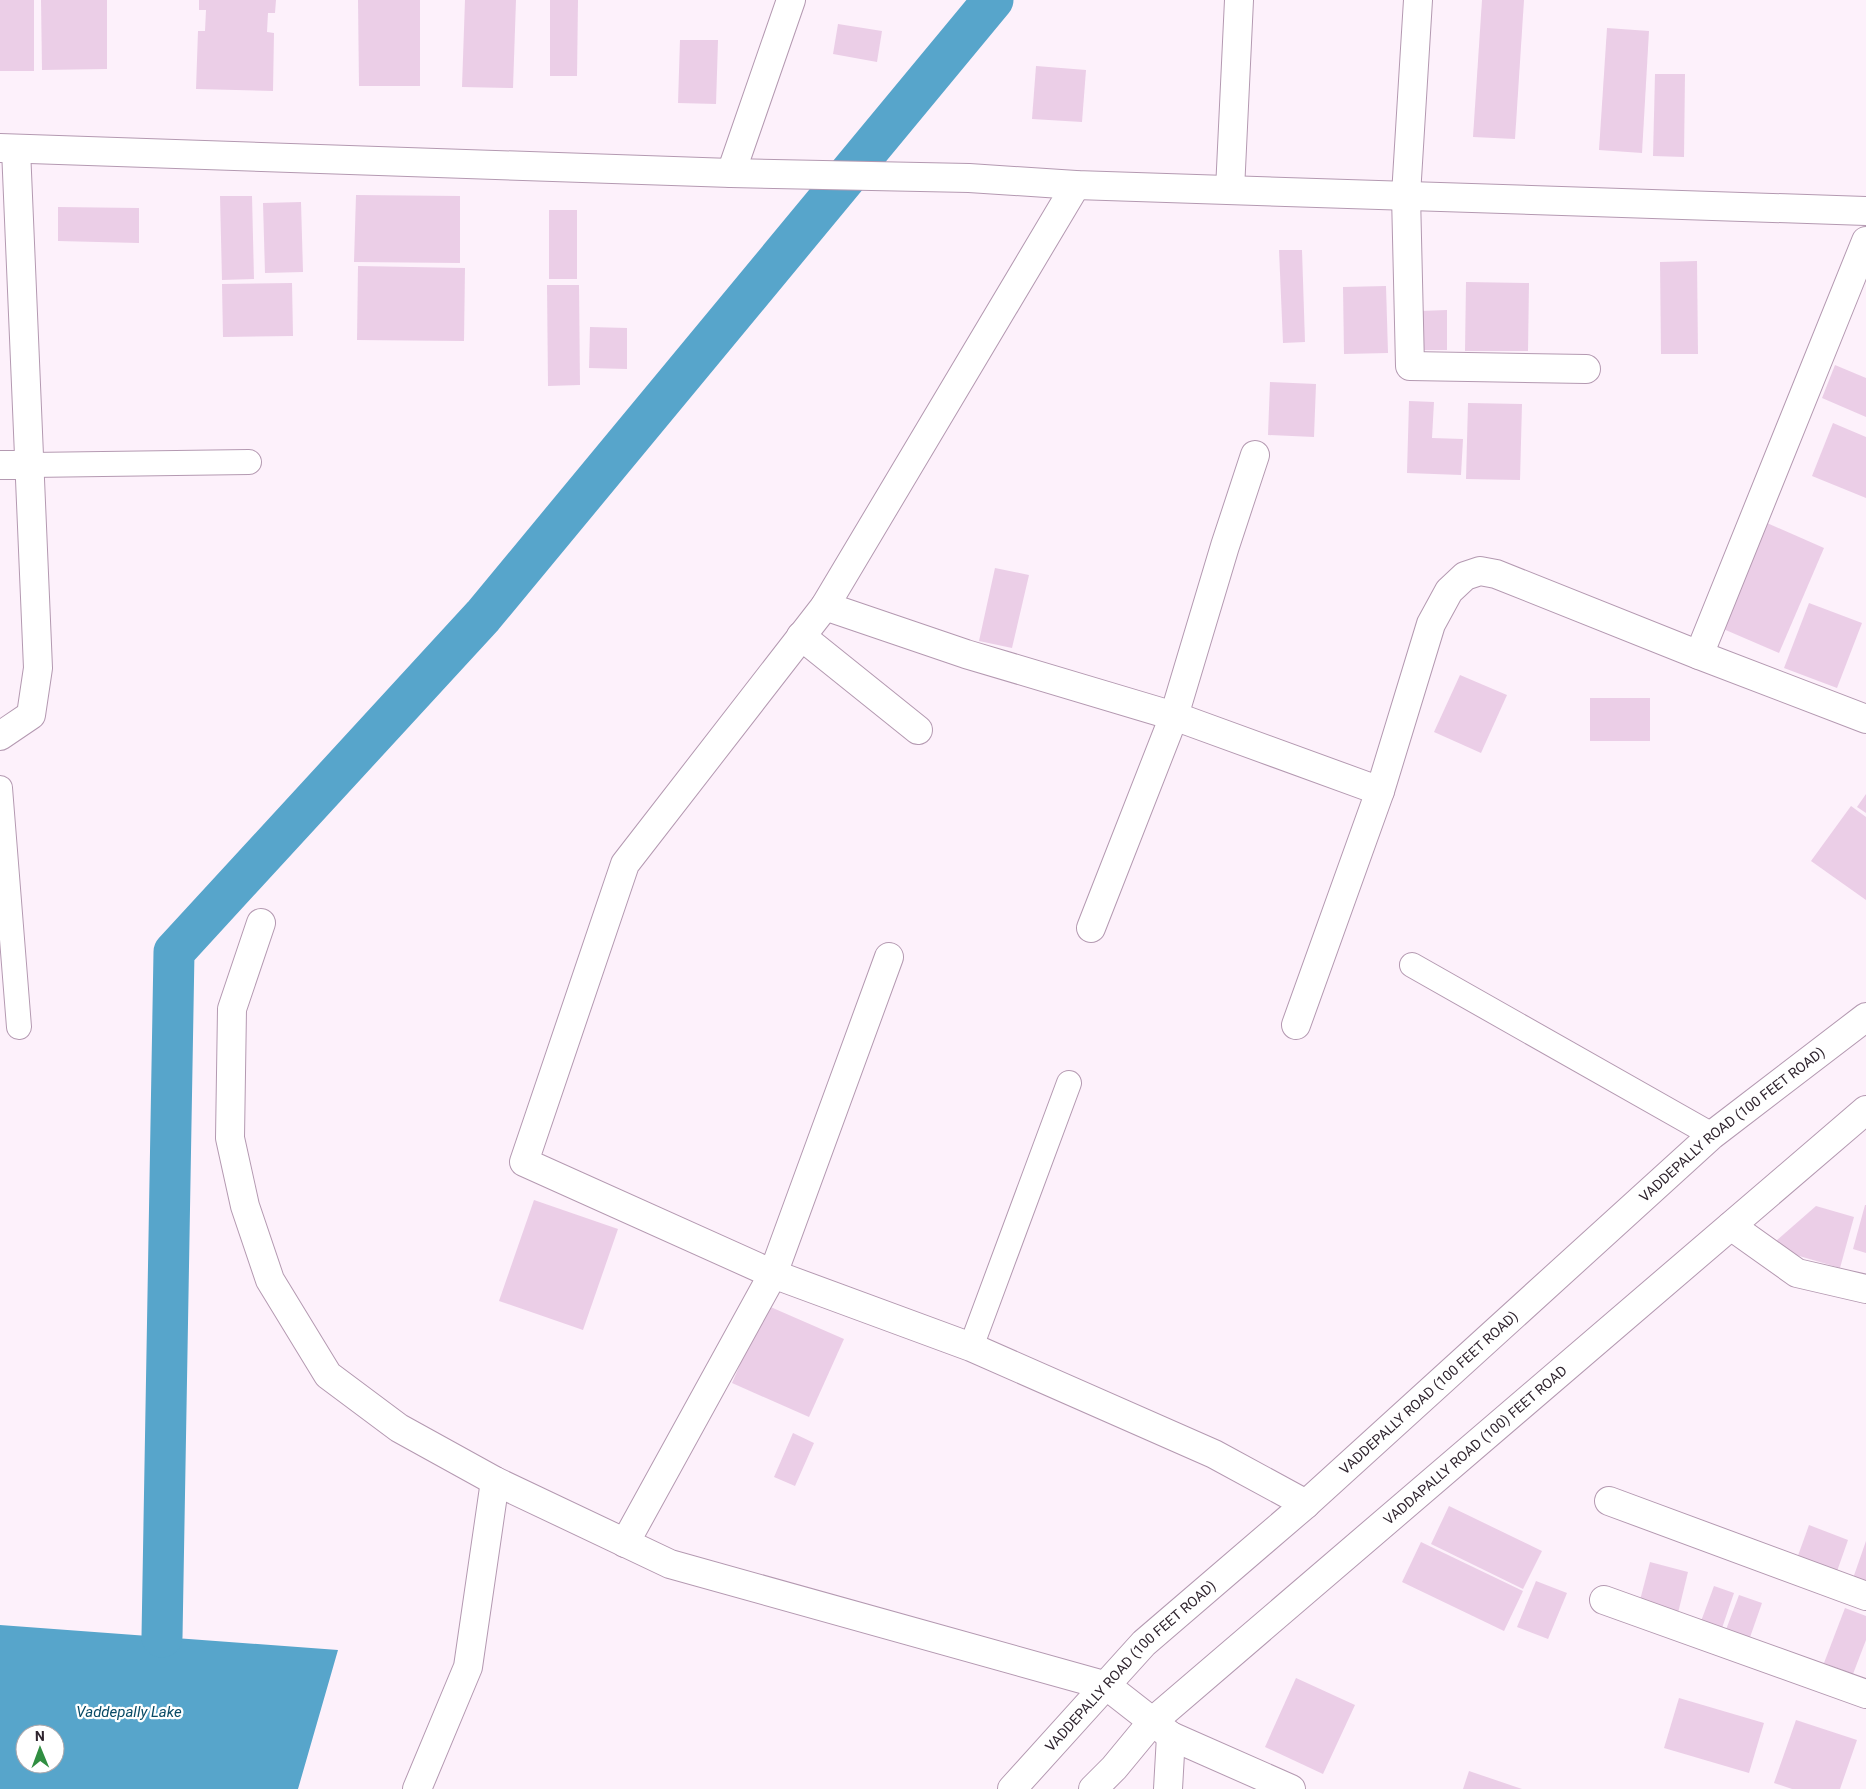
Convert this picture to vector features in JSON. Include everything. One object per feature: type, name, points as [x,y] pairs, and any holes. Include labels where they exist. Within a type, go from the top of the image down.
[{"type":"street","points":[[731,173],[791,0]]},
{"type":"street","points":[[1230,190],[1239,0]]},
{"type":"street","points":[[1418,0],[1406,196],[1410,366],[1586,369]]},
{"type":"street","points":[[0,736],[31,715],[38,668],[30,466],[8,149],[731,173],[969,178],[1076,185],[1866,211]]},
{"type":"street","points":[[1076,185],[825,606],[625,864],[524,1162],[773,1274],[971,1347],[1214,1454],[1306,1504]]},
{"type":"street","points":[[1699,655],[1866,241]]},
{"type":"street","points":[[1092,928],[1174,716],[1254,455]]},
{"type":"street","points":[[0,465],[30,466]]},
{"type":"street","points":[[1296,1025],[1380,791],[1431,624],[1449,591],[1465,576],[1480,571],[1496,574],[1866,719]]},
{"type":"street","points":[[825,606],[966,654],[1174,716],[1380,791]]},
{"type":"street","points":[[801,636],[918,730]]},
{"type":"street","points":[[261,922],[232,1009],[230,1138],[245,1206],[270,1280],[328,1375],[399,1428],[496,1481],[670,1564],[1106,1686],[1162,1729],[1284,1787]]},
{"type":"street","points":[[625,1543],[773,1274],[889,958]]},
{"type":"street","name":"VADDEPALLY ROAD (100 FEET ROAD)","points":[[1012,1789],[1144,1643],[1306,1504],[1712,1135],[1866,1017]]},
{"type":"street","name":"VADDAPALLY ROAD (100) FEET ROAD","points":[[1093,1789],[1114,1768],[1162,1729],[1730,1226],[1866,1110]]},
{"type":"street","points":[[1730,1226],[1797,1273],[1866,1289]]},
{"type":"street","points":[[416,1789],[468,1667],[496,1481]]},
{"type":"street","points":[[1608,1501],[1866,1596]]},
{"type":"street","points":[[1604,1600],[1866,1694]]},
{"type":"street","points":[[1162,1729],[1168,1789]]},
{"type":"lane","points":[[30,466],[249,462]]},
{"type":"lane","points":[[0,788],[19,1027]]},
{"type":"lane","points":[[1412,965],[1712,1135]]},
{"type":"lane","points":[[971,1347],[1069,1083]]},
{"type":"water","name":"Vaddepally Lake","points":[[0,1625],[338,1650],[298,1789],[0,1789]]},
{"type":"building","points":[[0,0],[34,0],[34,71],[0,71]]},
{"type":"building","points":[[41,0],[107,0],[107,69],[42,70]]},
{"type":"building","points":[[199,0],[276,0],[275,13],[268,13],[267,32],[274,33],[273,91],[196,89],[198,31],[205,31],[206,10],[199,10]]},
{"type":"building","points":[[358,0],[420,0],[420,86],[359,86]]},
{"type":"building","points":[[465,0],[516,0],[513,88],[462,87]]},
{"type":"building","points":[[550,0],[578,0],[577,76],[550,76]]},
{"type":"building","points":[[1482,0],[1524,0],[1515,139],[1473,137]]},
{"type":"building","points":[[838,24],[882,31],[877,62],[833,54]]},
{"type":"building","points":[[1607,28],[1649,31],[1642,153],[1599,150]]},
{"type":"building","points":[[680,40],[718,40],[716,104],[678,103]]},
{"type":"building","points":[[1036,66],[1086,70],[1082,122],[1032,119]]},
{"type":"building","points":[[1655,74],[1685,74],[1684,157],[1653,156]]},
{"type":"building","points":[[356,195],[460,196],[460,263],[354,262]]},
{"type":"building","points":[[220,196],[252,196],[254,279],[222,280]]},
{"type":"building","points":[[301,202],[303,272],[265,273],[263,203]]},
{"type":"building","points":[[58,207],[139,208],[139,243],[58,241]]},
{"type":"building","points":[[549,210],[577,210],[577,279],[549,279]]},
{"type":"building","points":[[1279,250],[1302,250],[1305,342],[1283,343]]},
{"type":"building","points":[[1697,261],[1698,354],[1661,354],[1660,262]]},
{"type":"building","points":[[358,266],[465,268],[464,341],[357,340]]},
{"type":"building","points":[[1466,282],[1529,283],[1528,351],[1465,351]]},
{"type":"building","points":[[292,283],[293,336],[223,337],[222,284]]},
{"type":"building","points":[[547,285],[579,285],[580,385],[548,386]]},
{"type":"building","points":[[1386,286],[1388,353],[1344,354],[1343,287]]},
{"type":"building","points":[[1447,310],[1447,350],[1420,350],[1420,311]]},
{"type":"building","points":[[590,327],[627,328],[627,369],[589,368]]},
{"type":"building","points":[[1835,365],[1866,378],[1866,417],[1822,398]]},
{"type":"building","points":[[1270,382],[1316,384],[1314,437],[1268,435]]},
{"type":"building","points":[[1409,401],[1434,402],[1432,438],[1463,439],[1461,475],[1407,473]]},
{"type":"building","points":[[1468,403],[1522,404],[1520,480],[1466,479]]},
{"type":"building","points":[[1833,423],[1866,437],[1866,498],[1812,476]]},
{"type":"building","points":[[1767,523],[1824,548],[1779,653],[1721,628]]},
{"type":"building","points":[[995,568],[1029,575],[1012,648],[979,641]]},
{"type":"building","points":[[1809,603],[1862,623],[1837,688],[1784,668]]},
{"type":"building","points":[[1460,675],[1507,695],[1481,753],[1434,732]]},
{"type":"building","points":[[1590,698],[1650,698],[1650,741],[1590,741]]},
{"type":"building","points":[[1866,794],[1866,813],[1857,807]]},
{"type":"building","points":[[1851,806],[1866,817],[1866,900],[1811,861]]},
{"type":"building","points":[[534,1200],[618,1229],[583,1330],[499,1301]]},
{"type":"building","points":[[1866,1205],[1866,1253],[1853,1249]]},
{"type":"building","points":[[1816,1206],[1854,1217],[1840,1268],[1769,1247]]},
{"type":"building","points":[[766,1305],[844,1339],[809,1417],[732,1383]]},
{"type":"building","points":[[793,1433],[814,1443],[795,1486],[774,1477]]},
{"type":"building","points":[[1449,1506],[1542,1551],[1523,1589],[1431,1544]]},
{"type":"building","points":[[1809,1525],[1848,1540],[1835,1577],[1795,1564]]},
{"type":"building","points":[[1866,1541],[1866,1592],[1850,1587]]},
{"type":"building","points":[[1421,1542],[1523,1591],[1504,1631],[1402,1582]]},
{"type":"building","points":[[1650,1562],[1688,1572],[1678,1613],[1639,1604]]},
{"type":"building","points":[[1536,1581],[1567,1593],[1548,1639],[1517,1627]]},
{"type":"building","points":[[1714,1586],[1734,1593],[1721,1631],[1700,1624]]},
{"type":"building","points":[[1739,1595],[1762,1603],[1748,1643],[1724,1635]]},
{"type":"building","points":[[1845,1608],[1866,1616],[1866,1640],[1853,1674],[1824,1663]]},
{"type":"building","points":[[1296,1678],[1355,1705],[1323,1774],[1265,1747]]},
{"type":"building","points":[[1679,1698],[1764,1723],[1749,1773],[1664,1748]]},
{"type":"building","points":[[1796,1720],[1857,1740],[1840,1789],[1792,1789],[1774,1783]]},
{"type":"building","points":[[1469,1771],[1522,1789],[1463,1789]]},
{"type":"waterway","points":[[162,1637],[174,952],[483,616],[993,0]]}]
